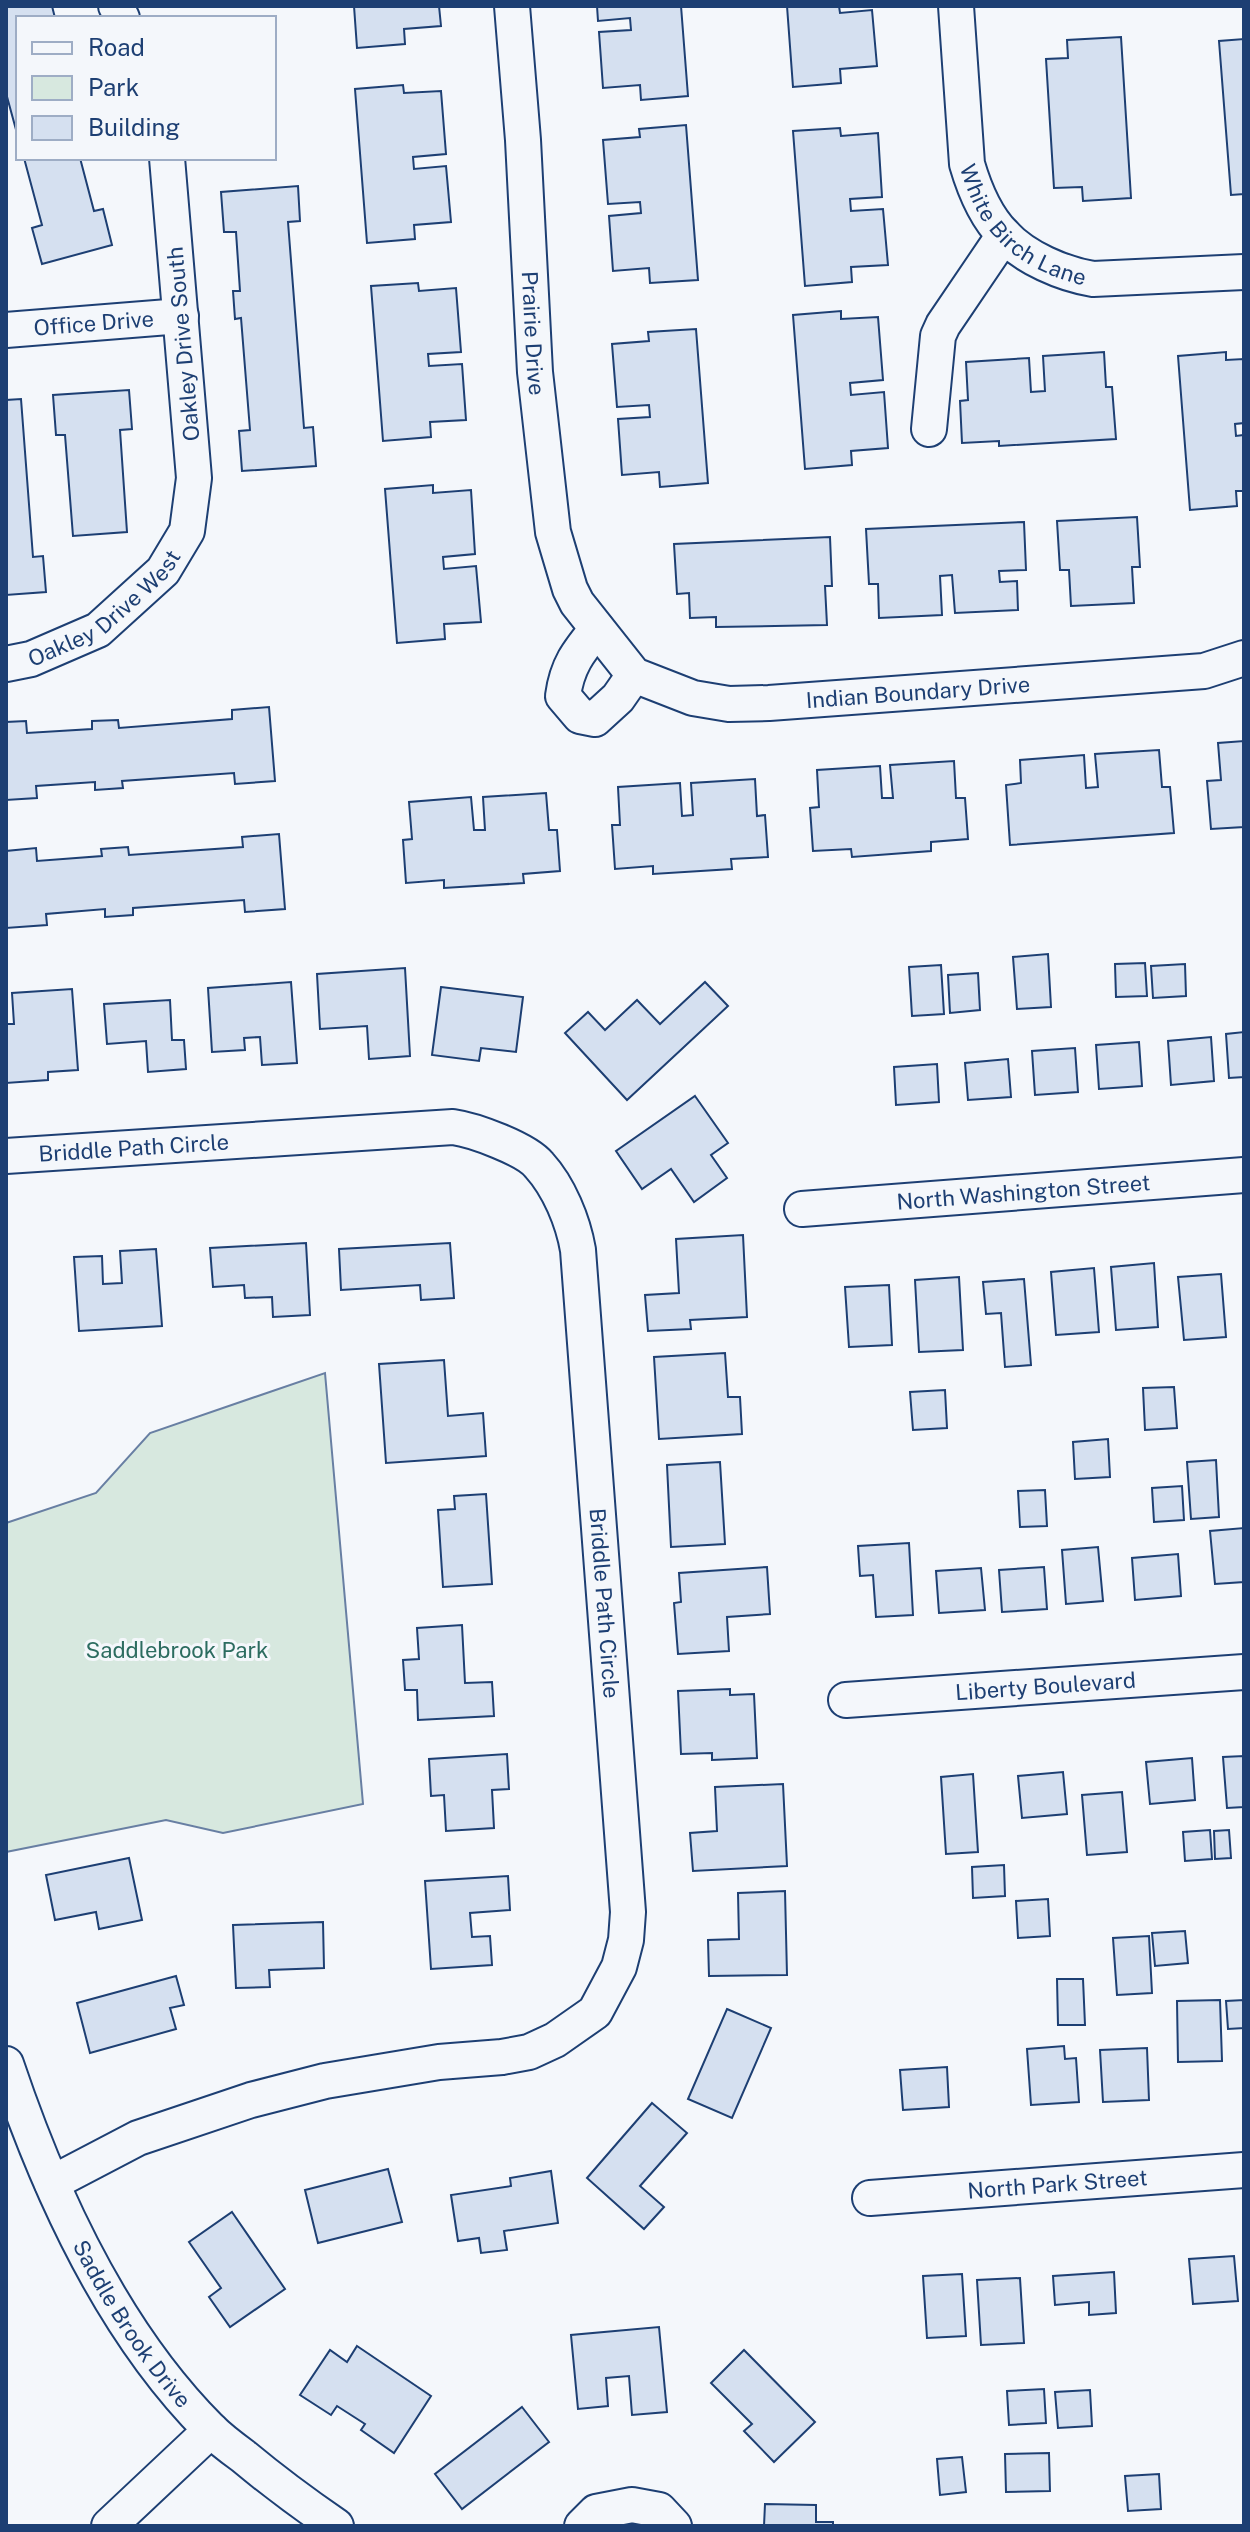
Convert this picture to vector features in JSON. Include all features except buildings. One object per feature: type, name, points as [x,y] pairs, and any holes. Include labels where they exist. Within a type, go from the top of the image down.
[{"type":"street","name":"Prairie Drive","points":[[512,6],[523,140],[535,372],[553,532],[570,589],[602,637]]},
{"type":"street","name":"White Birch Lane","points":[[956,6],[967,164],[974,187],[1004,235],[1039,260],[1074,275],[1093,279],[1244,272]]},
{"type":"street","name":"Oakley Drive South","points":[[167,160],[194,478],[187,531]]},
{"type":"street","points":[[929,429],[938,336],[1004,235]]},
{"type":"street","name":"Office Drive","points":[[6,330],[181,316]]},
{"type":"street","name":"Oakley Drive West","points":[[6,664],[31,659],[98,630],[163,571],[187,531]]},
{"type":"street","name":"Indian Boundary Drive","points":[[602,637],[634,675],[693,698],[742,703],[1204,671],[1244,658]]},
{"type":"street","points":[[602,637],[577,653],[566,673],[563,696],[580,716],[595,719],[618,698],[634,675]]},
{"type":"street","name":"Briddle Path Circle","points":[[6,1156],[453,1127],[489,1136],[538,1162],[568,1212],[578,1250],[628,1912],[626,1940],[619,1967],[595,2012],[555,2040],[529,2052],[439,2062],[336,2079],[251,2100],[138,2138],[52,2183]]},
{"type":"street","name":"North Washington Street","points":[[802,1209],[1244,1175]]},
{"type":"street","name":"Liberty Boulevard","points":[[846,1700],[1244,1672]]},
{"type":"street","name":"Saddle Brook Drive","points":[[6,2064],[52,2183],[101,2281],[135,2338],[211,2430],[290,2495],[336,2526]]},
{"type":"street","name":"North Park Street","points":[[870,2198],[1244,2170]]},
{"type":"street","points":[[109,2526],[211,2430]]},
{"type":"street","points":[[582,2526],[596,2512],[632,2505],[659,2510],[674,2526]]},
{"type":"green space","name":"Saddlebrook Park","points":[[325,1373],[363,1804],[223,1833],[166,1820],[6,1852],[6,1523],[96,1493],[150,1433]]}]
